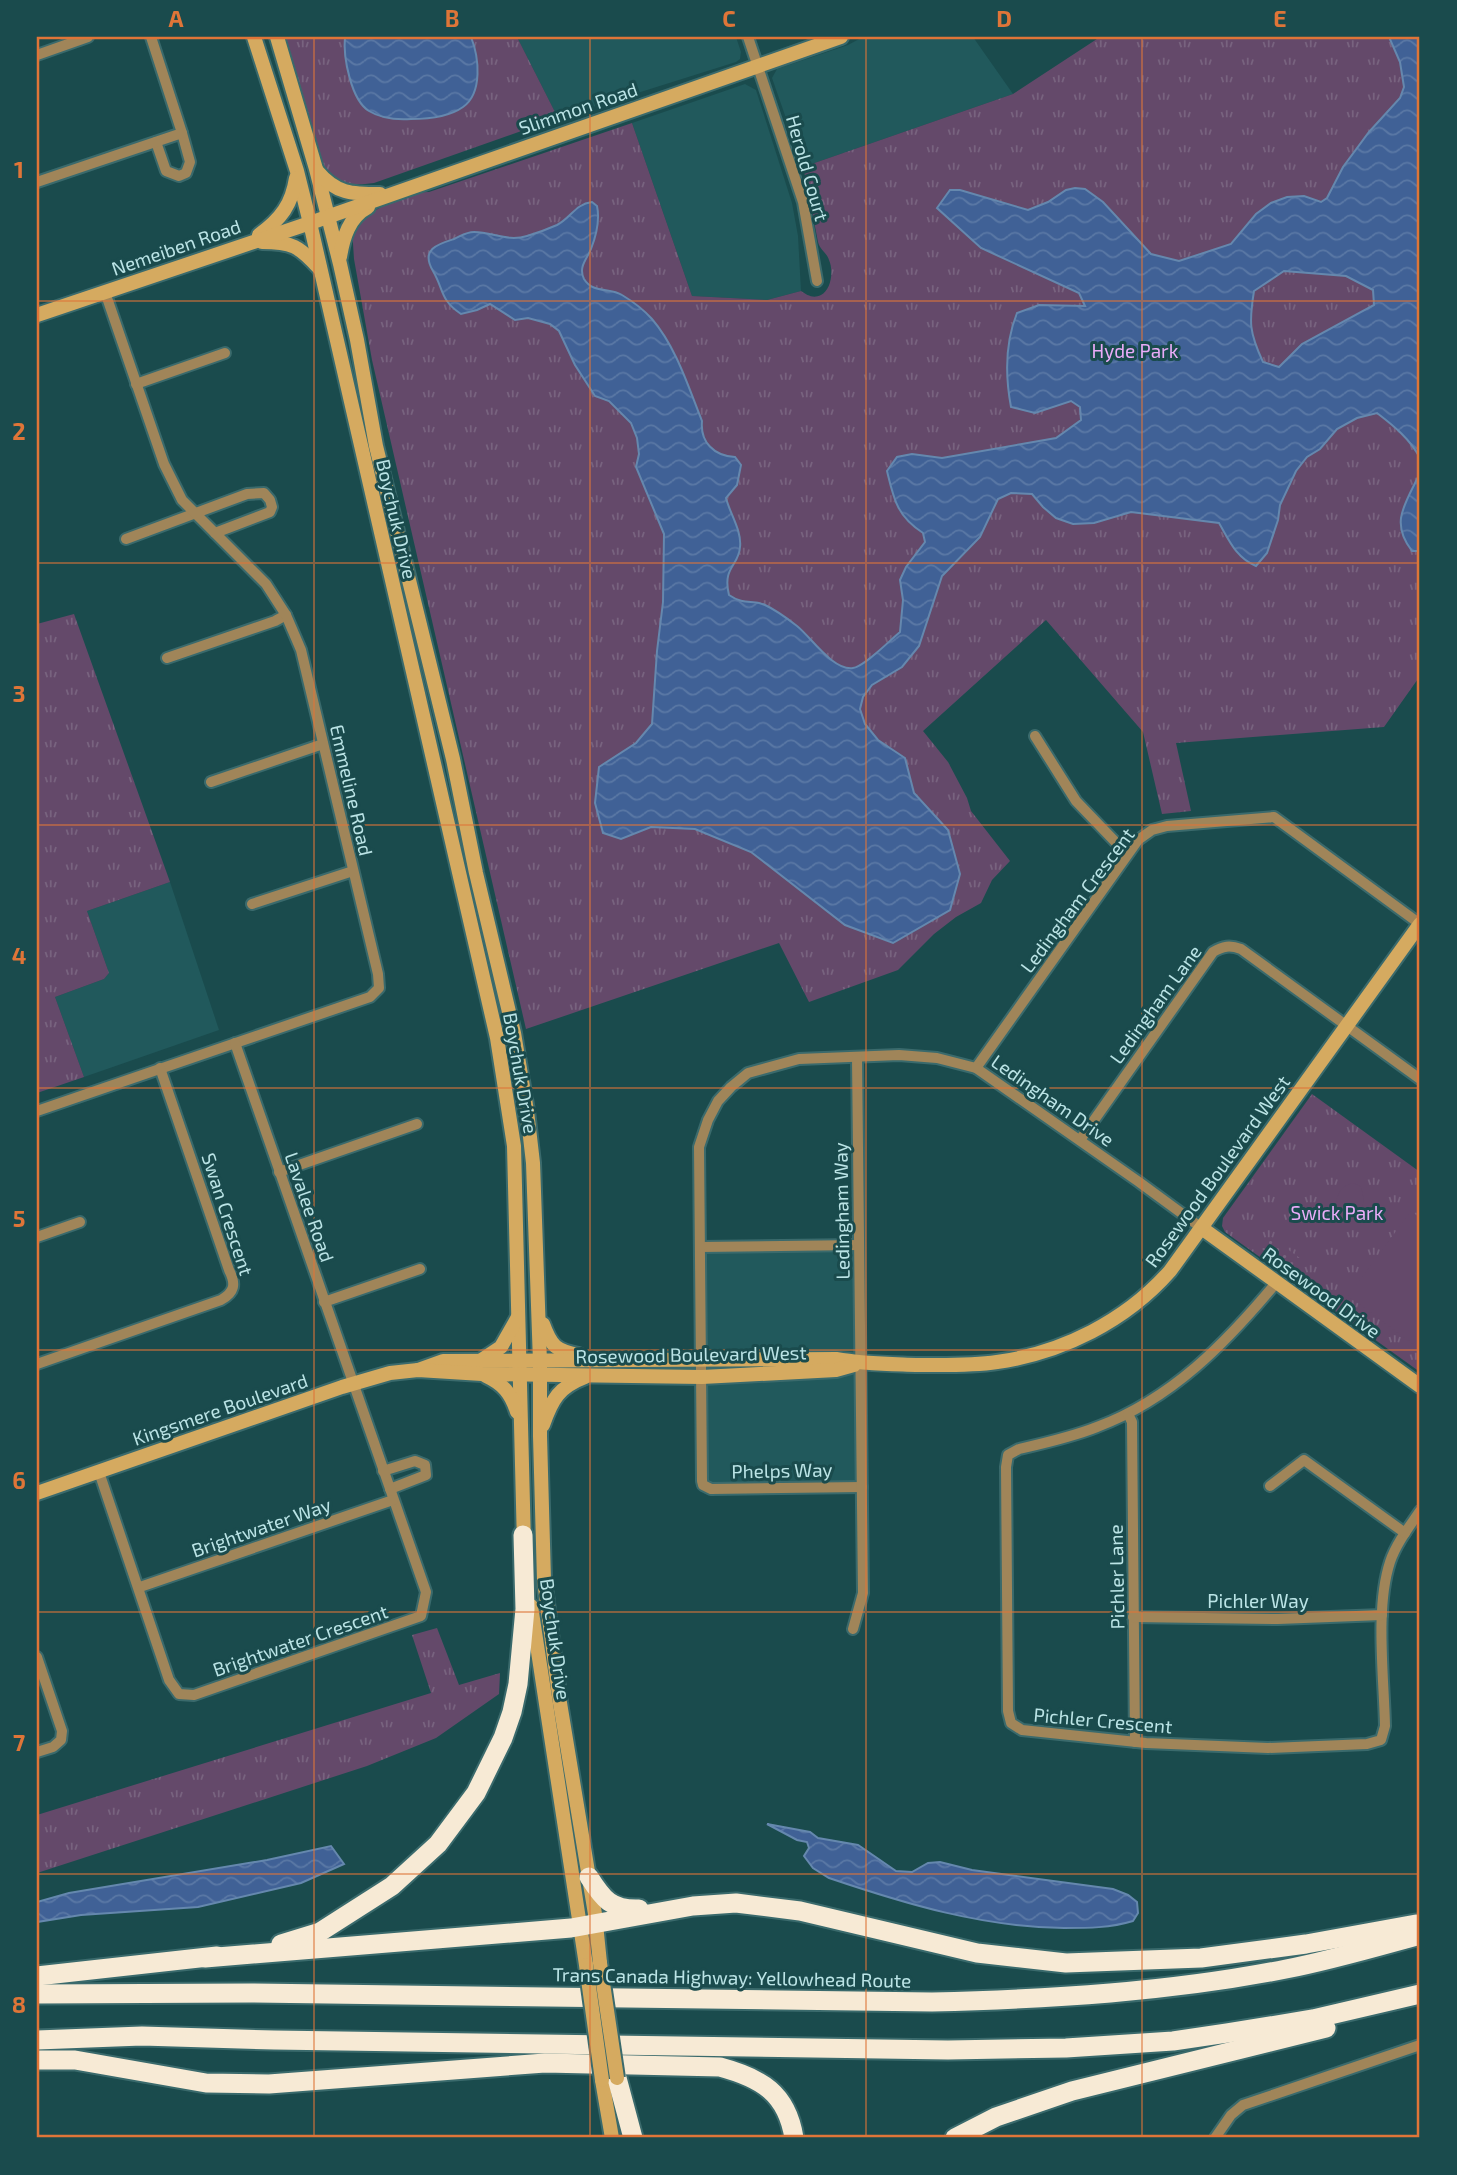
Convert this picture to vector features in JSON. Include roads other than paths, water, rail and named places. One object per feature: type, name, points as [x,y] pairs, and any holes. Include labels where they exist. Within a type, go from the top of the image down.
[{"type":"highway","points":[[205,1958],[282,1944],[320,1932],[392,1886],[438,1844],[481,1783],[503,1738],[512,1712],[518,1684],[525,1609],[523,1535]]},
{"type":"highway","points":[[589,1877],[610,1904],[620,1908],[736,1903],[782,1907],[977,1953],[1066,1963],[1201,1958],[1306,1944],[1420,1923]]},
{"type":"highway","points":[[37,1976],[205,1958],[588,1925],[693,1906]]},
{"type":"highway","name":"Trans Canada Highway: Yellowhead Route","points":[[37,1994],[252,1993],[932,2002],[1006,2000],[1160,1988],[1231,1978],[1344,1956],[1420,1935]]},
{"type":"highway","points":[[37,2040],[142,2036],[894,2049],[1066,2048],[1173,2041],[1227,2034],[1313,2019],[1420,1994]]},
{"type":"highway","points":[[956,2138],[996,2117],[1072,2091],[1420,2003]]},
{"type":"highway","points":[[37,2060],[75,2060],[206,2083],[269,2084],[545,2063],[720,2067],[740,2072],[771,2089],[782,2101],[794,2138]]},
{"type":"highway","points":[[609,2079],[633,2138]]},
{"type":"main road","name":"Boychuk Drive","points":[[254,37],[297,171],[310,223],[505,1079],[514,1146],[520,1312],[523,1535],[533,1620],[588,1925],[609,2079],[612,2138]]},
{"type":"main road","name":"Boychuk Drive","points":[[277,37],[316,169],[339,262],[357,340],[376,446],[453,759],[476,873],[514,1033],[527,1111],[533,1163],[544,1580],[560,1703],[589,1877],[588,1925]]},
{"type":"main road","name":"Slimmon Road","points":[[328,216],[841,37]]},
{"type":"main road","points":[[316,169],[331,186],[340,190],[359,194],[392,194]]},
{"type":"main road","points":[[250,242],[275,224],[282,215],[293,194],[297,171]]},
{"type":"main road","points":[[339,262],[343,240],[355,217],[362,210],[392,194]]},
{"type":"main road","name":"Nemeiben Road","points":[[37,315],[328,216]]},
{"type":"main road","points":[[250,242],[293,244],[321,270]]},
{"type":"main road","name":"Rosewood Boulevard West","points":[[540,1368],[612,1362],[836,1359],[861,1364],[955,1365],[997,1362],[1038,1353],[1077,1339],[1154,1290],[1203,1229],[1301,1087],[1348,1027],[1420,924]]},
{"type":"main road","name":"Rosewood Drive","points":[[1203,1229],[1420,1386]]},
{"type":"main road","points":[[520,1312],[509,1336],[480,1367],[501,1383],[511,1395],[521,1439]]},
{"type":"main road","points":[[538,1312],[554,1347],[563,1353],[612,1362]]},
{"type":"main road","name":"Rosewood Boulevard West","points":[[540,1368],[591,1374],[702,1377],[836,1370],[861,1364]]},
{"type":"main road","name":"Kingsmere Boulevard","points":[[37,1493],[353,1383],[390,1373],[480,1367],[540,1368]]},
{"type":"main road","points":[[540,1436],[548,1410],[558,1394],[568,1384],[591,1374]]},
{"type":"main road","name":"Boychuk Drive","points":[[609,2079],[627,2138]]},
{"type":"street","points":[[37,55],[88,37]]},
{"type":"street","points":[[151,37],[190,162],[186,173],[179,176],[166,171],[156,142]]},
{"type":"street","name":"Herold Court","points":[[748,37],[803,202],[817,281]]},
{"type":"street","points":[[37,183],[182,133]]},
{"type":"street","name":"Emmeline Road","points":[[37,1111],[370,997],[379,988],[378,974],[302,650],[286,615],[253,569],[182,500],[164,464],[105,292]]},
{"type":"street","points":[[136,384],[225,353]]},
{"type":"street","points":[[126,539],[256,492],[264,494],[270,500],[272,507],[265,516],[215,534]]},
{"type":"street","points":[[167,658],[286,615]]},
{"type":"street","points":[[1035,736],[1076,801],[1127,855]]},
{"type":"street","points":[[211,782],[323,744]]},
{"type":"street","name":"Ledingham Crescent","points":[[976,1068],[1138,840],[1167,826],[1274,817],[1420,924]]},
{"type":"street","points":[[252,904],[353,871]]},
{"type":"street","name":"Ledingham Lane","points":[[1080,1139],[1213,952],[1222,947],[1241,949],[1348,1027]]},
{"type":"street","points":[[1348,1027],[1420,1079]]},
{"type":"street","name":"Lavalee Road","points":[[234,1043],[353,1383]]},
{"type":"street","name":"Ledingham Drive","points":[[701,1360],[699,1147],[708,1120],[731,1087],[748,1073],[771,1066],[799,1059],[899,1055],[925,1057],[976,1068],[1080,1139],[1203,1229]]},
{"type":"street","name":"Ledingham Way","points":[[853,1629],[863,1593],[858,1058]]},
{"type":"street","name":"Swan Crescent","points":[[37,1364],[221,1300],[229,1296],[234,1287],[234,1280],[160,1068]]},
{"type":"street","points":[[279,1172],[417,1124]]},
{"type":"street","points":[[37,1237],[80,1222]]},
{"type":"street","points":[[700,1247],[859,1245]]},
{"type":"street","points":[[324,1302],[420,1269]]},
{"type":"street","name":"Pichler Crescent","points":[[1276,1283],[1237,1329],[1189,1375],[1128,1414],[1098,1427],[1019,1449],[1008,1455],[1008,1711],[1011,1723],[1022,1730],[1135,1742],[1268,1748],[1367,1744],[1381,1740],[1385,1726],[1382,1615],[1384,1583],[1390,1560],[1420,1511]]},
{"type":"street","name":"Phelps Way","points":[[701,1360],[703,1485],[711,1489],[862,1487]]},
{"type":"street","name":"Brightwater Crescent","points":[[99,1472],[140,1587],[169,1680],[179,1694],[194,1695],[207,1691],[421,1616],[426,1592],[353,1383]]},
{"type":"street","name":"Pichler Lane","points":[[1128,1414],[1132,1422],[1135,1742]]},
{"type":"street","points":[[1270,1486],[1304,1460],[1405,1533]]},
{"type":"street","name":"Brightwater Way","points":[[140,1587],[391,1495],[426,1475],[425,1465],[415,1461],[383,1471]]},
{"type":"street","name":"Pichler Way","points":[[1133,1617],[1278,1619],[1382,1615]]},
{"type":"street","points":[[37,1657],[62,1731],[61,1740],[52,1747],[37,1752]]},
{"type":"street","points":[[1215,2138],[1231,2115],[1243,2105],[1420,2045]]},
{"type":"water","points":[[345,37],[471,37],[477,64],[474,93],[463,107],[438,117],[400,119],[374,114],[357,98],[353,88],[345,55]]},
{"type":"water","points":[[1389,37],[1420,37],[1420,458],[1406,439],[1377,413],[1357,418],[1337,429],[1296,471],[1280,505],[1267,553],[1256,566],[1238,553],[1219,523],[1131,512],[1094,523],[1073,524],[1056,518],[1032,494],[1011,493],[998,499],[980,537],[942,576],[919,646],[902,667],[872,685],[863,697],[860,709],[865,724],[878,740],[905,758],[914,793],[948,830],[960,874],[950,910],[893,943],[845,925],[751,852],[695,829],[651,827],[621,839],[603,833],[595,803],[599,767],[636,743],[652,724],[663,602],[664,534],[636,467],[639,454],[637,438],[631,423],[609,401],[595,396],[575,365],[559,331],[550,324],[528,318],[515,320],[490,304],[461,314],[454,309],[446,299],[430,264],[429,257],[433,249],[471,232],[520,238],[557,225],[586,203],[592,202],[597,206],[597,228],[583,267],[584,279],[592,287],[622,295],[652,319],[681,367],[702,421],[706,441],[715,451],[735,457],[741,465],[737,485],[726,498],[740,541],[737,559],[729,573],[729,595],[773,609],[797,626],[830,659],[845,668],[853,668],[870,658],[900,632],[903,600],[900,580],[906,567],[925,542],[923,533],[902,514],[895,499],[887,471],[897,457],[912,454],[942,458],[1056,438],[1081,420],[1080,407],[1071,401],[1035,413],[1011,407],[1007,371],[1008,347],[1017,313],[1039,305],[1085,306],[1079,293],[981,248],[937,208],[950,190],[960,190],[1028,210],[1048,202],[1066,190],[1085,189],[1103,202],[1151,254],[1179,261],[1231,244],[1256,214],[1271,203],[1287,197],[1304,196],[1321,202],[1327,198],[1343,167],[1369,132],[1400,98],[1404,87],[1400,62]],"holes":[[[1284,271],[1346,276],[1373,290],[1374,305],[1302,344],[1279,367],[1263,362],[1251,327],[1254,291]]]},
{"type":"water","points":[[1420,473],[1420,551],[1412,551],[1405,541],[1401,521],[1405,503]]},
{"type":"water","points":[[767,1824],[810,1832],[818,1838],[858,1845],[896,1871],[912,1872],[928,1863],[940,1862],[972,1870],[1113,1889],[1137,1902],[1138,1913],[1133,1921],[1090,1928],[1034,1927],[974,1919],[887,1897],[829,1878],[813,1868],[804,1856],[809,1848],[807,1842],[797,1840]]},
{"type":"water","points":[[331,1846],[344,1864],[301,1883],[198,1907],[81,1915],[37,1922],[37,1902],[69,1893],[267,1860]]},
{"type":"park label","name":"Hyde Park","points":[[1135,350]]},
{"type":"park label","name":"Swick Park","points":[[1337,1212]]}]
